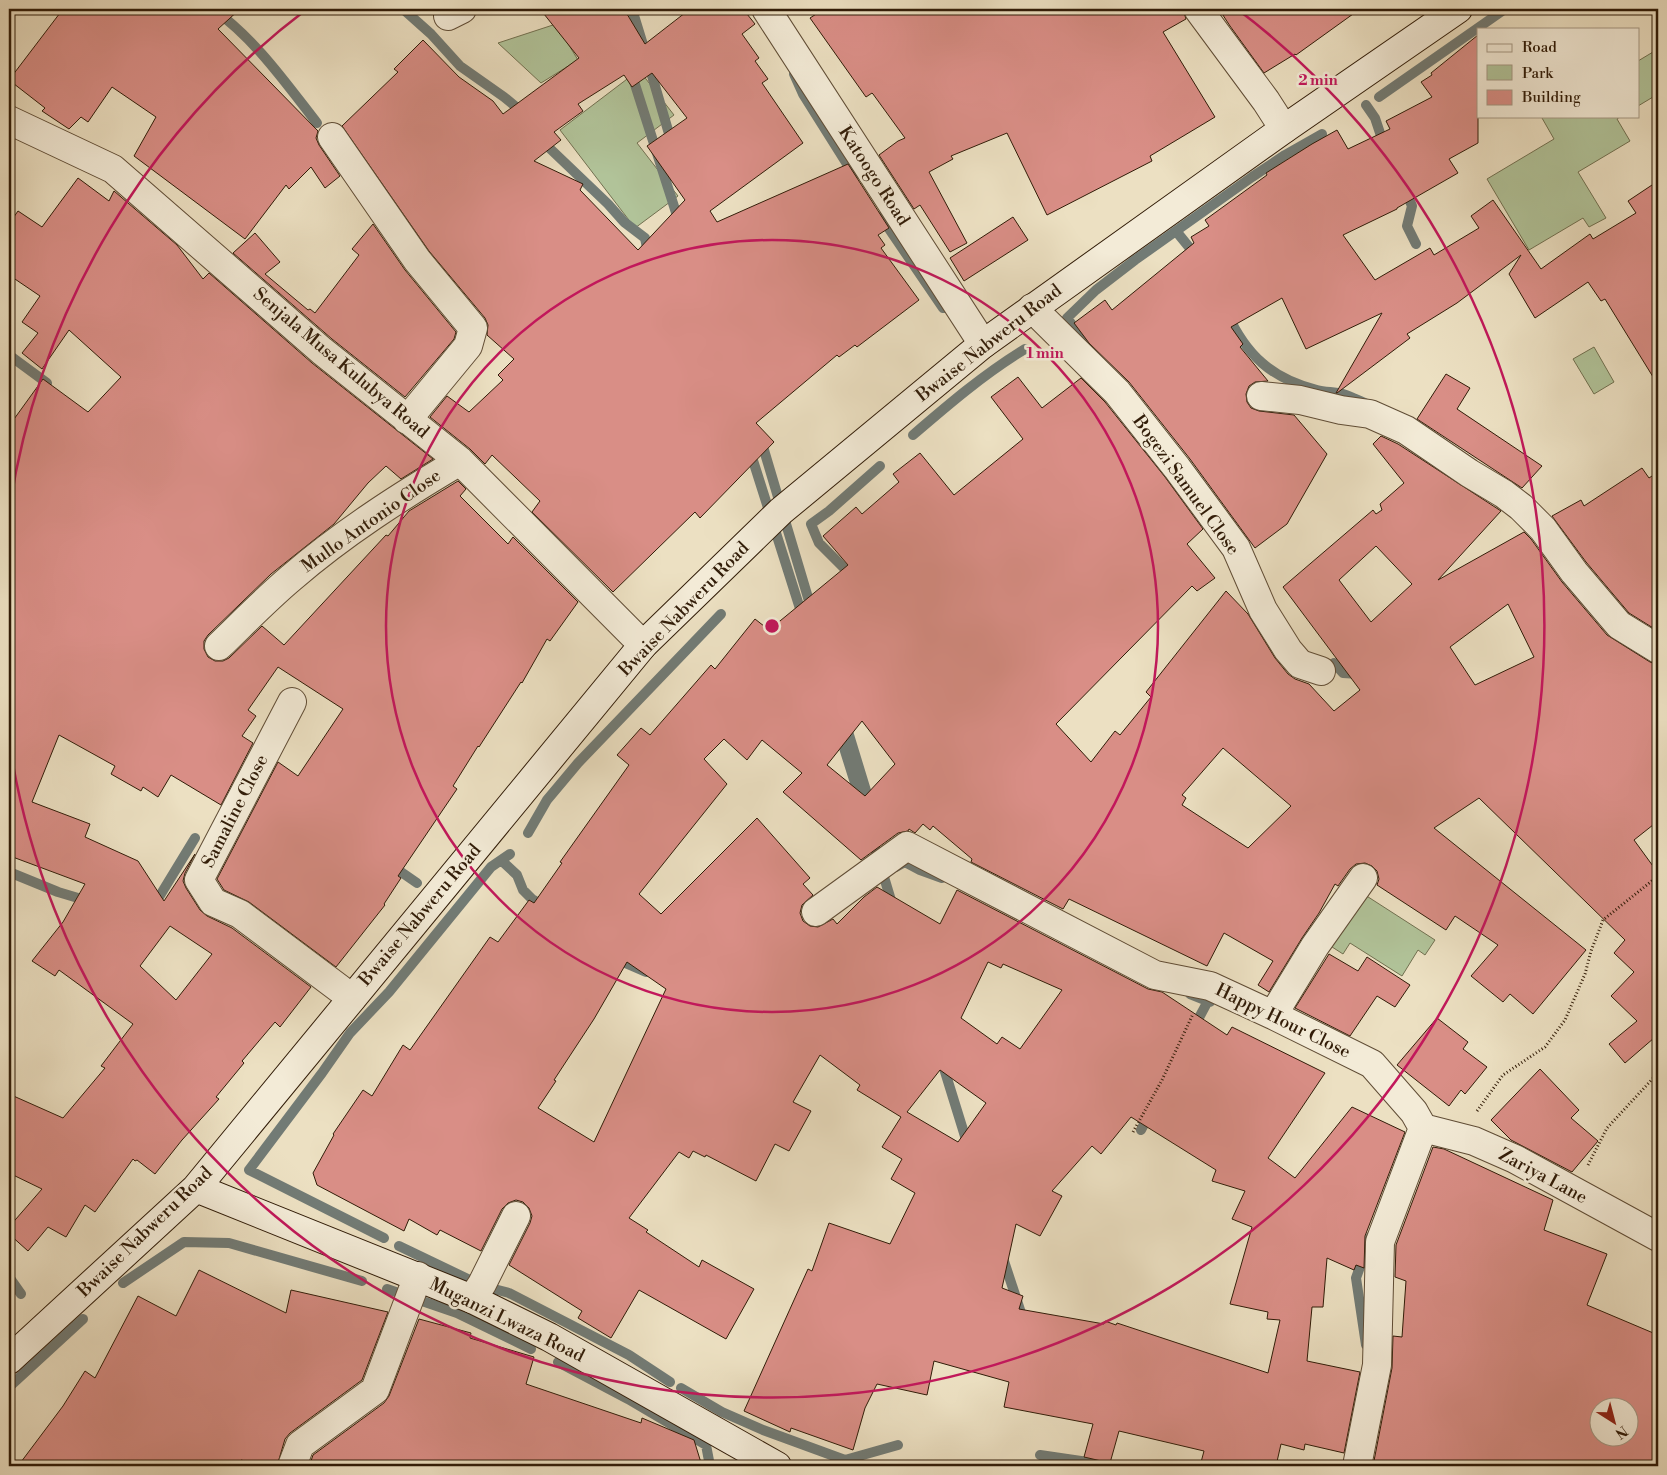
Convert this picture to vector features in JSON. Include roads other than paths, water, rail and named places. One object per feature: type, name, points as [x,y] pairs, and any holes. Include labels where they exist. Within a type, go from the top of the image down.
[{"type":"street","name":"Katoogo Road","points":[[766,9],[982,344]]},
{"type":"street","points":[[1198,9],[1266,101],[1284,129]]},
{"type":"street","name":"Bwaise Nabweru Road","points":[[9,1360],[196,1188],[643,645],[781,511],[982,344],[1284,129],[1458,9]]},
{"type":"street","name":"Senjala Musa Kulubya Road","points":[[9,120],[113,169],[322,351],[460,461],[643,645]]},
{"type":"street","points":[[332,138],[417,260],[473,328],[468,346],[407,420]]},
{"type":"street","name":"Bogezi Samuel Close","points":[[1032,308],[1117,392],[1177,468],[1236,548],[1263,610],[1288,650],[1300,664],[1321,671]]},
{"type":"street","points":[[1261,396],[1300,400],[1342,410],[1370,414],[1406,430],[1521,507],[1543,529],[1574,572],[1619,625],[1658,649]]},
{"type":"street","name":"Mullo Antonio Close","points":[[219,646],[291,578],[322,552],[378,512],[460,461]]},
{"type":"street","name":"Samaline Close","points":[[292,702],[199,880],[213,902],[240,914],[352,998]]},
{"type":"street","name":"Happy Hour Close","points":[[816,912],[907,846],[1155,975],[1210,986],[1372,1064],[1414,1112],[1423,1128]]},
{"type":"street","points":[[1273,1015],[1315,946],[1363,878]]},
{"type":"street","points":[[1357,1466],[1377,1365],[1380,1242],[1423,1128]]},
{"type":"street","name":"Zariya Lane","points":[[1423,1128],[1474,1141],[1515,1159],[1576,1194],[1658,1237]]},
{"type":"street","name":"Muganzi Lwaza Road","points":[[196,1188],[472,1298],[549,1337],[777,1466]]},
{"type":"street","points":[[472,1298],[482,1284],[516,1216]]},
{"type":"street","points":[[292,1466],[300,1445],[375,1390],[418,1276]]},
{"type":"waterway","points":[[213,9],[256,47],[317,123]]},
{"type":"waterway","points":[[403,9],[431,34],[460,66],[515,106],[520,116]]},
{"type":"waterway","points":[[632,9],[644,48]]},
{"type":"waterway","points":[[1478,28],[1505,9]]},
{"type":"waterway","points":[[1379,97],[1477,29]]},
{"type":"waterway","points":[[648,62],[672,144]]},
{"type":"waterway","points":[[631,72],[679,222]]},
{"type":"waterway","points":[[794,74],[803,94],[854,175]]},
{"type":"waterway","points":[[1366,105],[1375,118],[1384,145]]},
{"type":"waterway","points":[[1088,347],[1067,318],[1096,290],[1252,177],[1322,134]]},
{"type":"waterway","points":[[541,140],[608,204],[624,222],[645,238],[647,248],[644,254]]},
{"type":"waterway","points":[[1405,189],[1412,206],[1407,226],[1416,244]]},
{"type":"waterway","points":[[881,217],[943,308]]},
{"type":"waterway","points":[[1176,231],[1197,257]]},
{"type":"waterway","points":[[1227,313],[1234,328],[1252,353],[1274,372],[1301,385],[1320,391],[1343,394],[1365,403]]},
{"type":"waterway","points":[[913,435],[981,379],[1025,349]]},
{"type":"waterway","points":[[9,355],[47,383],[43,389]]},
{"type":"waterway","points":[[761,440],[812,611]]},
{"type":"waterway","points":[[750,451],[803,618]]},
{"type":"waterway","points":[[851,579],[844,568],[819,543],[811,524],[829,511],[880,466]]},
{"type":"waterway","points":[[528,833],[547,800],[578,763],[721,614]]},
{"type":"waterway","points":[[1322,673],[1334,663],[1343,673],[1359,674]]},
{"type":"waterway","points":[[846,725],[871,807]]},
{"type":"waterway","points":[[839,732],[861,802]]},
{"type":"waterway","points":[[872,837],[893,907]]},
{"type":"waterway","points":[[153,907],[195,838]]},
{"type":"waterway","points":[[384,1238],[249,1170],[350,1033],[389,992],[491,867],[510,854]]},
{"type":"waterway","points":[[501,860],[517,875],[523,890],[532,899],[546,907]]},
{"type":"waterway","points":[[896,867],[905,862],[942,878]]},
{"type":"waterway","points":[[391,865],[417,883]]},
{"type":"waterway","points":[[9,872],[58,892],[88,901]]},
{"type":"waterway","points":[[616,959],[646,972]]},
{"type":"waterway","points":[[1190,994],[1210,1002]]},
{"type":"waterway","points":[[1194,1027],[1208,1001]]},
{"type":"waterway","points":[[942,1062],[968,1146]]},
{"type":"waterway","points":[[1141,1130],[1150,1113]]},
{"type":"waterway","points":[[1366,1345],[1356,1278],[1371,1236]]},
{"type":"waterway","points":[[123,1283],[184,1242],[229,1243],[362,1281]]},
{"type":"waterway","points":[[399,1246],[474,1282]]},
{"type":"waterway","points":[[1002,1255],[1024,1322]]},
{"type":"waterway","points":[[9,1277],[21,1294]]},
{"type":"waterway","points":[[387,1289],[457,1313],[531,1349]]},
{"type":"waterway","points":[[494,1289],[509,1293],[629,1355],[670,1382]]},
{"type":"waterway","points":[[9,1387],[83,1319]]},
{"type":"waterway","points":[[558,1362],[628,1399],[706,1445],[710,1466]]},
{"type":"waterway","points":[[681,1388],[722,1412],[763,1430],[845,1460],[898,1445]]},
{"type":"waterway","points":[[1040,1455],[1115,1466]]}]
